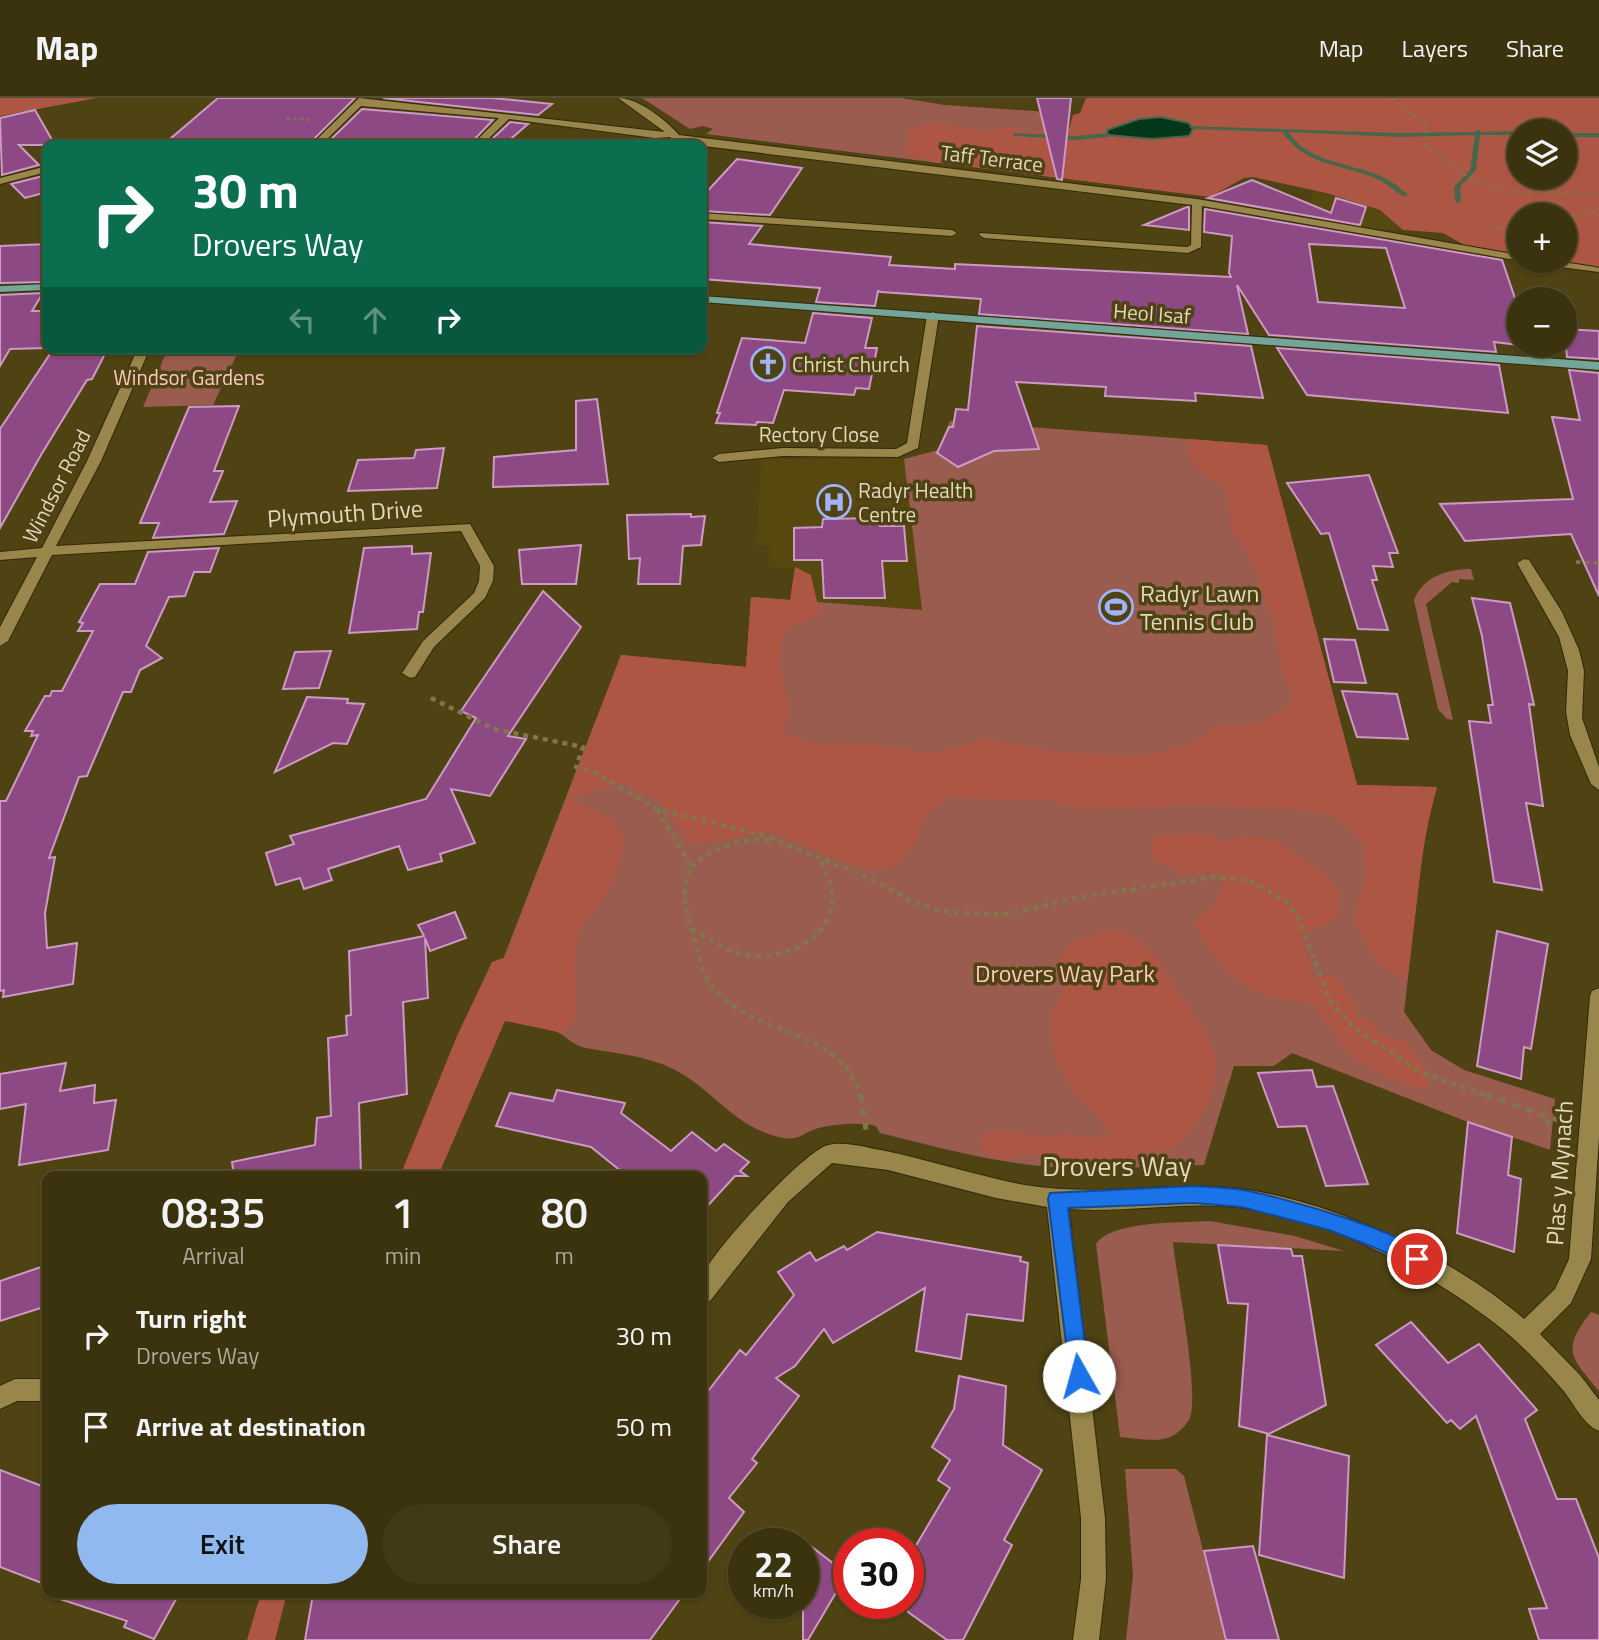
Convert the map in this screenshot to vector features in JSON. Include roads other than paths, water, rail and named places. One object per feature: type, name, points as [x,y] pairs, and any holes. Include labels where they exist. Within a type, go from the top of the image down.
[{"type":"main road","points":[[0,289],[42,287]]},
{"type":"main road","name":"Heol Isaf","points":[[707,299],[1599,366]]},
{"type":"street","points":[[623,98],[676,139]]},
{"type":"street","points":[[321,140],[362,101]]},
{"type":"street","name":"Taff Terrace","points":[[362,101],[507,116],[676,139]]},
{"type":"street","points":[[482,140],[507,116]]},
{"type":"street","name":"Taff Terrace","points":[[707,143],[1197,202],[1507,256]]},
{"type":"street","points":[[0,181],[42,170]]},
{"type":"street","points":[[984,235],[1188,250],[1196,247],[1197,202]]},
{"type":"street","points":[[707,216],[952,233]]},
{"type":"street","points":[[1577,267],[1595,270]]},
{"type":"street","name":"Rectory Close","points":[[719,458],[783,452],[898,453],[908,450],[912,445],[933,315]]},
{"type":"street","name":"Windsor Road","points":[[0,641],[94,461],[141,354]]},
{"type":"street","name":"Plymouth Drive","points":[[47,551],[321,539],[465,527],[487,566],[480,595],[428,644],[410,673]]},
{"type":"street","points":[[0,556],[47,551]]},
{"type":"street","points":[[1524,563],[1564,628],[1572,650],[1576,668],[1574,718],[1580,740],[1599,784]]},
{"type":"street","name":"Plas y Mynach","points":[[1524,1334],[1563,1296],[1580,1259],[1599,996]]},
{"type":"street","name":"Drovers Way","points":[[707,1288],[761,1219],[804,1172],[829,1153],[845,1152],[866,1156],[962,1181],[1057,1199],[1091,1201],[1194,1195],[1242,1198],[1279,1206],[1385,1242],[1453,1280],[1524,1334],[1560,1371],[1599,1419]]},
{"type":"street","points":[[1057,1199],[1093,1518],[1095,1567],[1086,1640]]},
{"type":"street","points":[[0,1398],[15,1390],[42,1390]]},
{"type":"waterway","points":[[1192,127],[1399,135],[1478,134]]},
{"type":"waterway","points":[[1284,131],[1292,142],[1314,157],[1382,179],[1405,195]]},
{"type":"waterway","points":[[1478,134],[1507,133]]},
{"type":"waterway","points":[[1015,134],[1077,138],[1108,135]]},
{"type":"waterway","points":[[1458,201],[1457,187],[1473,170],[1478,134]]},
{"type":"waterway","points":[[1577,135],[1599,135]]},
{"type":"place","name":"Christ Church","points":[[768,364]]},
{"type":"place","name":"Radyr Health Centre","points":[[834,502]]},
{"type":"place","name":"Radyr Lawn Tennis Club","points":[[1116,607]]},
{"type":"park label","name":"Windsor Gardens","points":[[189,377]]},
{"type":"park label","name":"Drovers Way Park","points":[[1065,973]]}]
